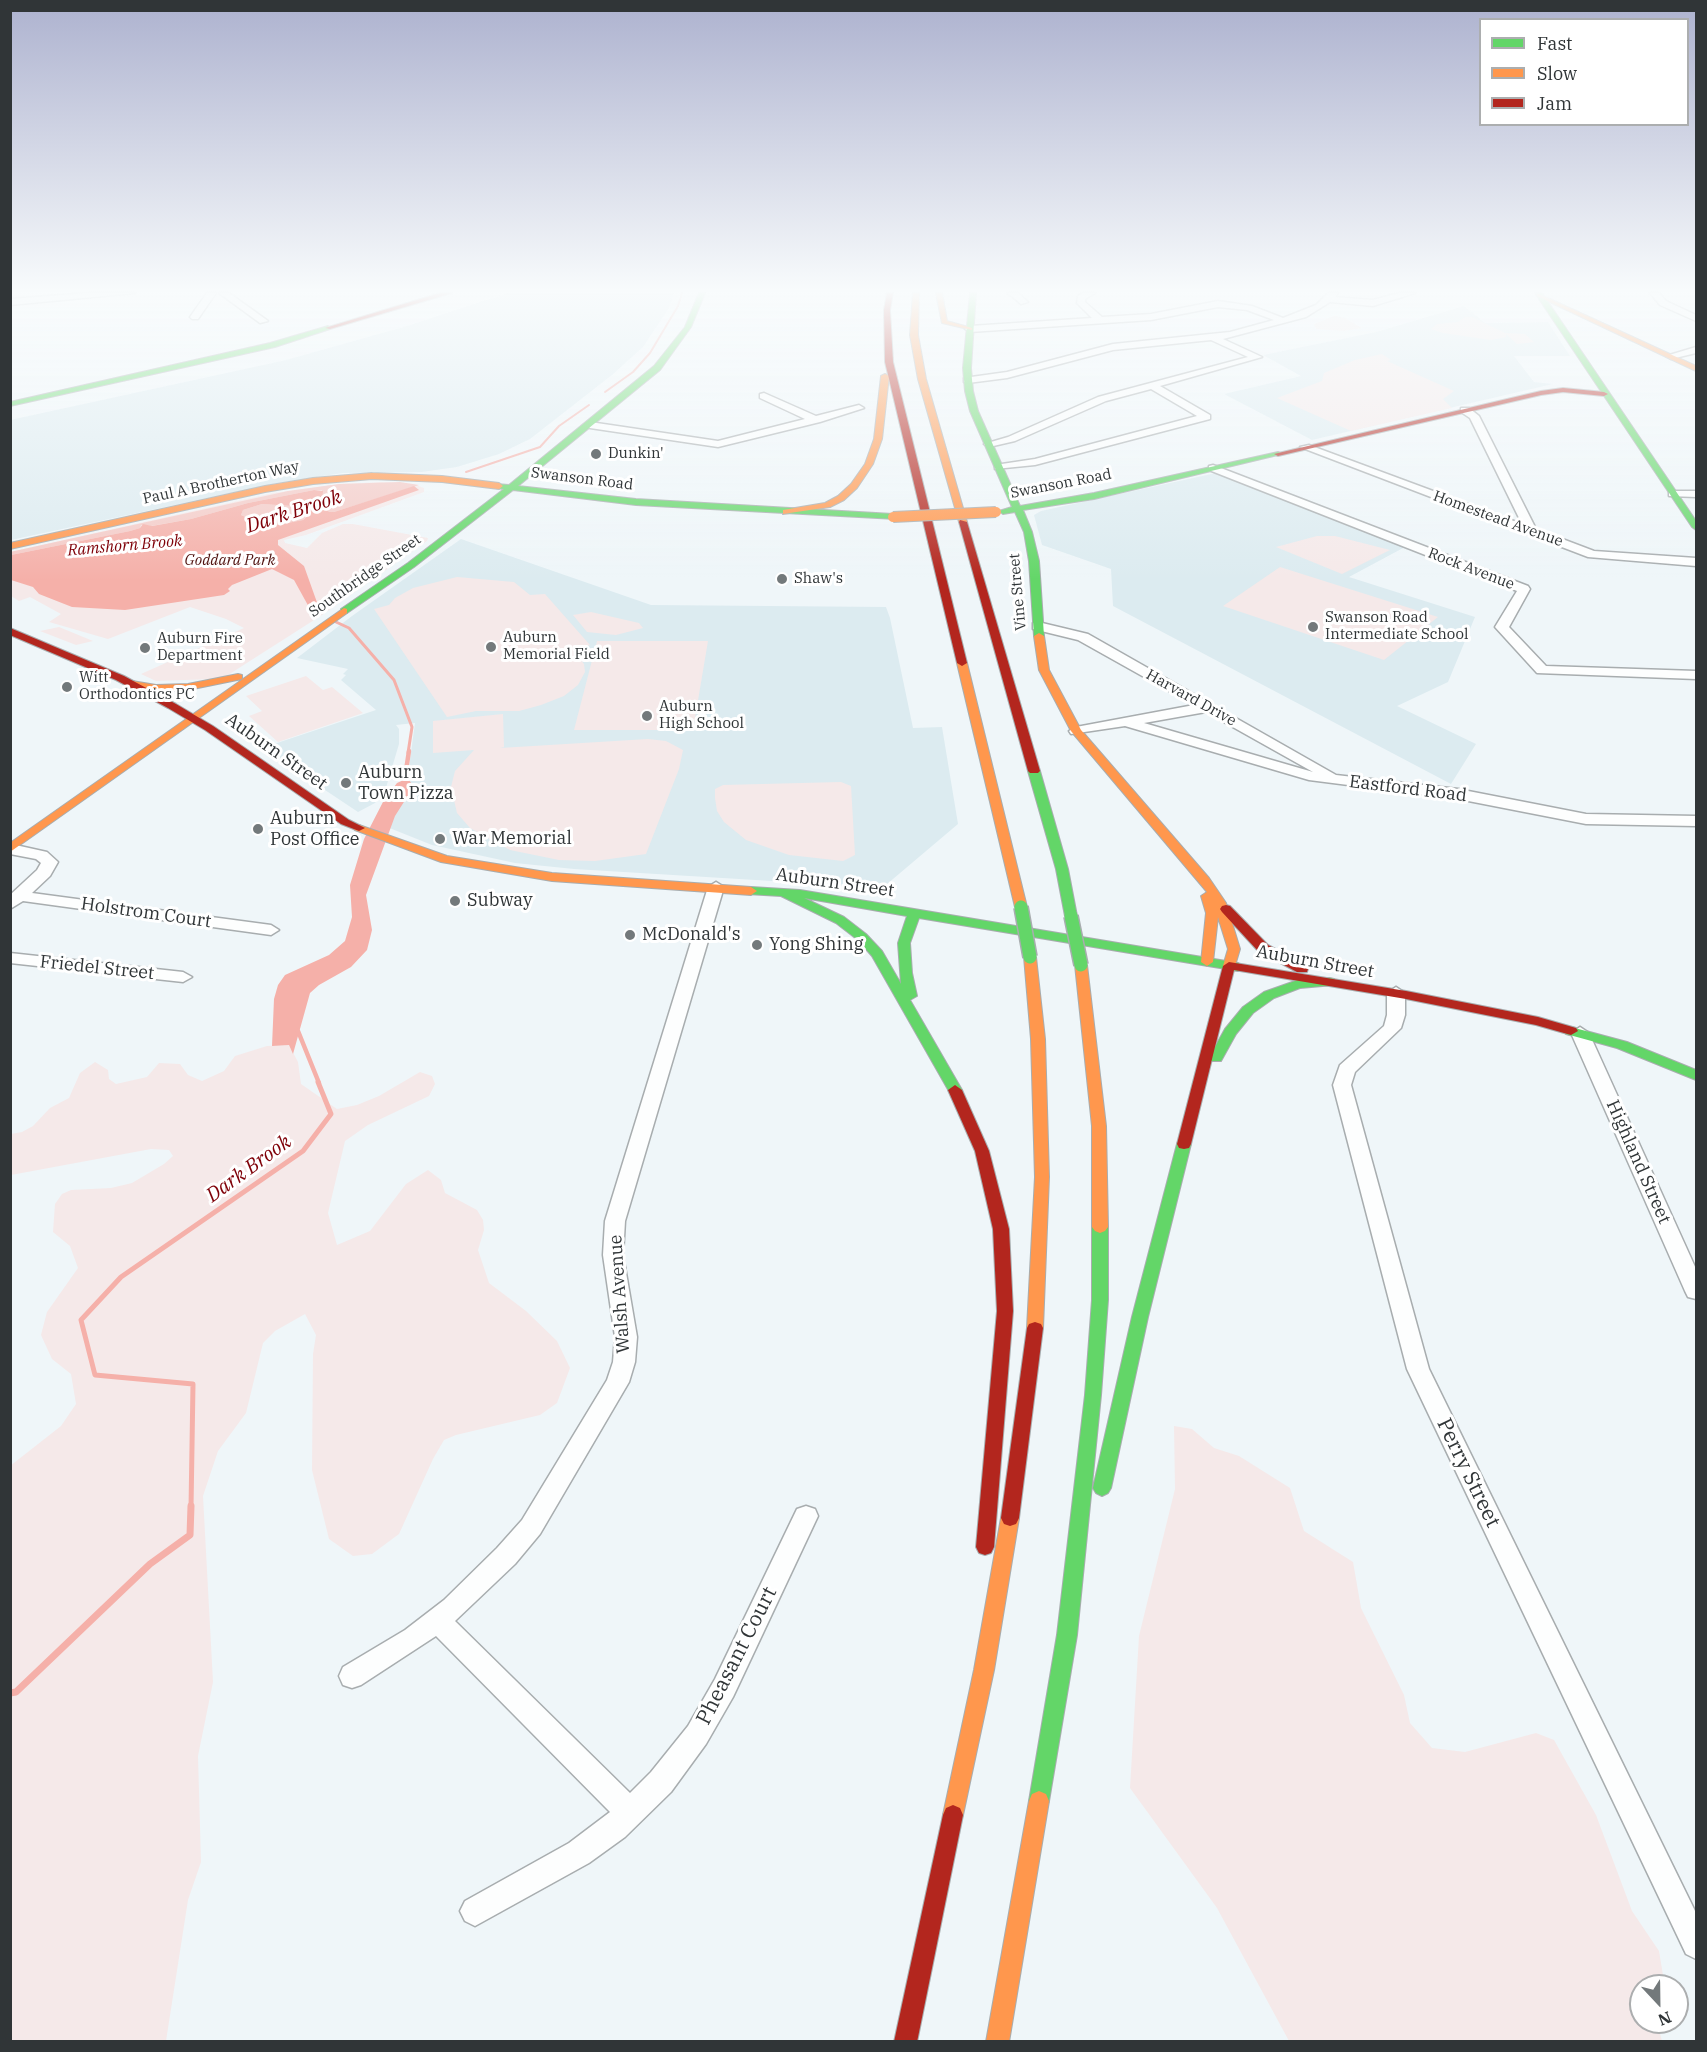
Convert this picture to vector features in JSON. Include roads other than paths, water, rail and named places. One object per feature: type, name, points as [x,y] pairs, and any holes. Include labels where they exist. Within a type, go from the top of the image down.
[{"type":"main road","points":[[10,396],[42,389]]},
{"type":"main road","points":[[10,404],[77,389]]},
{"type":"main road","name":"Southbridge Street","points":[[11,849],[192,717],[411,565],[634,389]]},
{"type":"main road","points":[[786,512],[827,505],[841,498],[854,486],[869,464],[878,439],[883,389]]},
{"type":"main road","points":[[895,389],[1021,907],[1030,957],[1038,1047],[1042,1177],[1036,1318],[1014,1493],[970,1738],[905,2042]]},
{"type":"main road","points":[[925,389],[1062,869],[1081,965],[1099,1126],[1100,1300],[1085,1485],[1067,1635],[998,2042]]},
{"type":"main road","name":"Vine Street","points":[[970,389],[974,411],[1020,509],[1034,561],[1038,626],[1044,670],[1076,731],[1180,852],[1220,903],[1230,926],[1234,949],[1197,1091]]},
{"type":"main road","points":[[1602,389],[1696,527]]},
{"type":"main road","name":"Swanson Road","points":[[513,486],[628,501],[786,512],[893,517],[996,512],[1087,498],[1552,391],[1605,394]]},
{"type":"main road","name":"Paul A Brotherton Way","points":[[10,546],[301,482],[372,476],[442,479],[456,477],[501,480],[513,486]]},
{"type":"main road","points":[[843,515],[854,486]]},
{"type":"main road","name":"Auburn Street","points":[[10,630],[132,684],[192,717],[345,822],[387,840],[445,860],[552,877],[781,892],[1396,993],[1489,1010],[1580,1033],[1622,1045],[1696,1075]]},
{"type":"main road","points":[[132,684],[156,688],[200,686],[260,669]]},
{"type":"main road","name":"Vine Street","points":[[1180,852],[1210,903],[1211,933],[1207,962]]},
{"type":"main road","points":[[781,892],[840,920],[862,937],[886,967],[949,1077],[973,1125],[988,1168],[1001,1229],[1005,1311],[984,1560]]},
{"type":"main road","points":[[1220,903],[1263,948],[1280,959],[1329,982]]},
{"type":"main road","points":[[914,913],[906,933],[904,958],[908,988],[919,1026]]},
{"type":"main road","points":[[1099,1499],[1140,1317],[1197,1091],[1230,1032],[1248,1010],[1269,995],[1285,988],[1298,984],[1329,982]]},
{"type":"main road","points":[[1067,1635],[1094,1521]]},
{"type":"main road","points":[[970,1738],[980,1607]]},
{"type":"street","points":[[989,444],[1011,439],[1094,401],[1138,389]]},
{"type":"street","points":[[999,467],[1035,462],[1077,449],[1198,422],[1206,417],[1158,389]]},
{"type":"street","points":[[764,396],[816,420]]},
{"type":"street","points":[[590,425],[713,444],[735,441],[859,408]]},
{"type":"street","points":[[1465,410],[1474,416],[1531,531]]},
{"type":"street","name":"Homestead Avenue","points":[[1305,447],[1598,555],[1696,562]]},
{"type":"street","name":"Rock Avenue","points":[[1213,468],[1524,589],[1502,627],[1542,670],[1696,675]]},
{"type":"street","points":[[1673,494],[1696,494]]},
{"type":"street","name":"Harvard Drive","points":[[1038,626],[1079,635],[1340,781]]},
{"type":"street","points":[[1076,731],[1208,707]]},
{"type":"street","name":"Eastford Road","points":[[1126,722],[1275,768],[1340,781],[1453,793],[1587,819],[1696,821]]},
{"type":"street","points":[[11,849],[41,855],[51,862],[44,873],[15,900]]},
{"type":"street","name":"Walsh Avenue","points":[[352,1676],[414,1638],[437,1620],[498,1563],[531,1527],[618,1382],[624,1362],[626,1337],[613,1255],[615,1221],[716,888]]},
{"type":"street","name":"Holstrom Court","points":[[15,900],[271,930]]},
{"type":"street","name":"Friedel Street","points":[[10,958],[183,977]]},
{"type":"street","name":"Perry Street","points":[[1396,993],[1396,1015],[1392,1028],[1347,1069],[1342,1085],[1418,1369],[1696,1944]]},
{"type":"street","name":"Highland Street","points":[[1580,1033],[1696,1291]]},
{"type":"street","name":"Pheasant Court","points":[[474,1911],[579,1853],[630,1813],[661,1782],[697,1735],[724,1688],[806,1516]]},
{"type":"street","points":[[437,1620],[630,1813]]},
{"type":"water","name":"Ramshorn Brook","points":[[414,486],[419,490],[278,540],[278,545],[304,566],[319,608],[323,609],[315,618],[294,580],[272,569],[232,585],[228,589],[230,591],[224,595],[125,610],[72,607],[39,594],[33,587],[11,580],[11,555],[130,531],[140,528],[143,524],[152,526],[191,519],[248,503],[314,490],[323,491],[322,500],[329,512]],"holes":[[[262,504],[307,507],[311,513],[303,520],[277,525],[262,524],[241,515],[243,510]]]},
{"type":"water","points":[[408,778],[411,783],[409,794],[395,816],[366,895],[372,930],[367,950],[351,967],[319,985],[310,993],[293,1054],[289,1045],[272,1046],[274,999],[278,985],[285,975],[329,955],[345,941],[352,917],[350,885],[364,839],[384,800],[397,783]]},
{"type":"waterway","name":"Dark Brook","points":[[605,392],[610,389]]},
{"type":"waterway","name":"Dark Brook","points":[[466,472],[540,447],[559,426],[589,405]]},
{"type":"waterway","name":"Dark Brook","points":[[336,622],[349,628],[394,680],[412,727],[408,753]]},
{"type":"waterway","name":"Dark Brook","points":[[404,783],[409,751]]},
{"type":"waterway","name":"Dark Brook","points":[[298,1031],[319,1083]]},
{"type":"waterway","name":"Dark Brook","points":[[191,1508],[193,1384],[95,1375],[81,1320],[121,1277],[303,1151],[331,1114],[318,1082]]},
{"type":"waterway","name":"Dark Brook","points":[[10,1693],[16,1692],[150,1564],[190,1535],[191,1506]]},
{"type":"place","name":"Dunkin'","points":[[596,454]]},
{"type":"place","name":"Shaw's","points":[[782,579]]},
{"type":"place","name":"Swanson Road Intermediate School","points":[[1313,627]]},
{"type":"place","name":"Auburn Memorial Field","points":[[491,647]]},
{"type":"place","name":"Auburn Fire Department","points":[[145,648]]},
{"type":"place","name":"Witt Orthodontics PC","points":[[67,687]]},
{"type":"place","name":"Auburn High School","points":[[647,716]]},
{"type":"place","name":"Auburn Town Pizza","points":[[346,783]]},
{"type":"place","name":"Auburn Post Office","points":[[258,829]]},
{"type":"place","name":"War Memorial","points":[[440,839]]},
{"type":"place","name":"Subway","points":[[455,901]]},
{"type":"place","name":"McDonald's","points":[[630,935]]},
{"type":"place","name":"Yong Shing","points":[[757,945]]},
{"type":"park label","name":"Goddard Park","points":[[230,561]]}]
